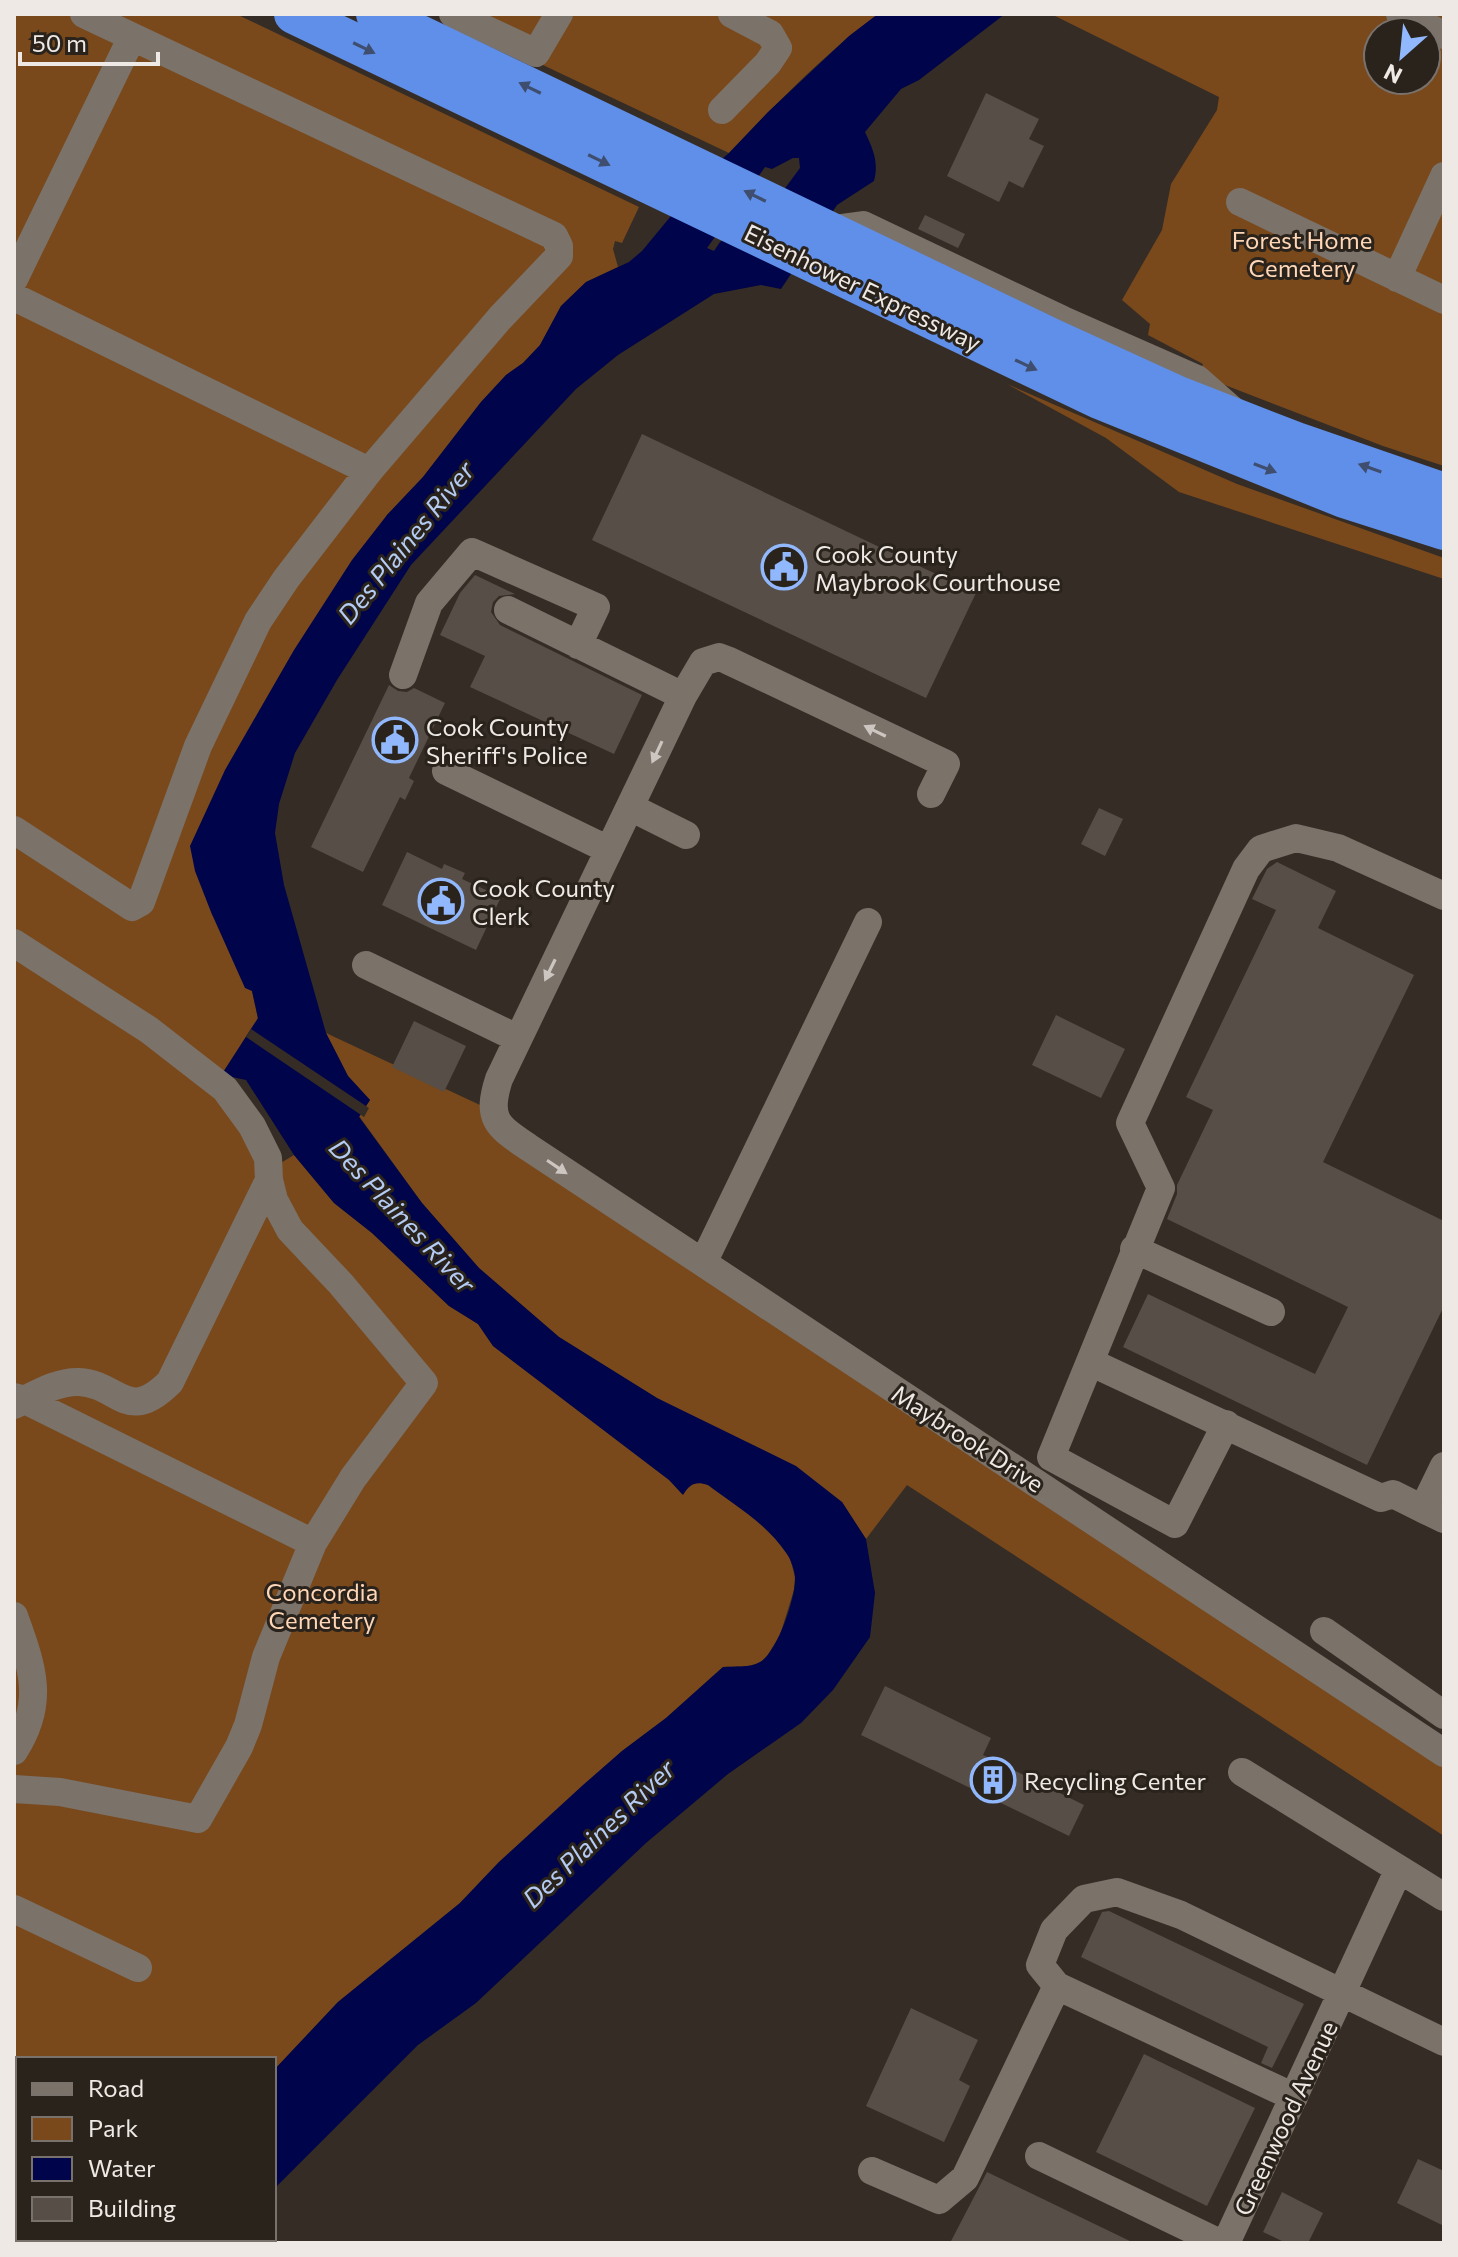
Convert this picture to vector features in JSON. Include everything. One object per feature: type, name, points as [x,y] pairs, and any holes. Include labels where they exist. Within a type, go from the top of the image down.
[{"type":"highway","name":"Eisenhower Expressway","points":[[294,14],[665,172],[815,244],[1099,399],[1344,498],[1444,530]]},
{"type":"highway","name":"Eisenhower Expressway","points":[[376,14],[665,172]]},
{"type":"highway","name":"Eisenhower Expressway","points":[[815,244],[1051,338],[1178,396],[1246,423],[1444,493]]},
{"type":"street","points":[[14,830],[132,907],[141,902],[198,746],[258,621],[286,579],[369,471],[500,318],[559,256],[559,246],[554,236],[84,14]]},
{"type":"street","points":[[453,14],[536,53],[559,14]]},
{"type":"street","points":[[722,110],[768,63],[778,48],[770,34],[732,14]]},
{"type":"street","points":[[1400,14],[1444,35]]},
{"type":"street","points":[[14,279],[132,37]]},
{"type":"street","points":[[1397,278],[1444,176]]},
{"type":"street","points":[[1240,202],[1444,300]]},
{"type":"street","points":[[14,297],[369,471]]},
{"type":"street","points":[[403,675],[429,603],[472,552],[596,607],[578,645]]},
{"type":"street","points":[[508,610],[683,696]]},
{"type":"street","points":[[366,965],[517,1038],[698,666],[707,659],[719,657],[946,764],[931,794]]},
{"type":"street","points":[[446,771],[609,850]]},
{"type":"street","points":[[630,807],[686,835]]},
{"type":"street","points":[[1226,1424],[1175,1524],[1051,1457],[1161,1188],[1130,1123],[1246,869],[1261,849],[1296,838],[1338,848],[1444,896]]},
{"type":"street","points":[[703,1263],[868,922]]},
{"type":"street","points":[[14,943],[149,1030],[215,1079],[235,1100],[268,1158],[274,1200],[290,1230],[341,1284],[424,1383],[353,1478],[313,1543],[266,1657],[244,1736],[198,1819],[60,1792],[14,1789]]},
{"type":"street","name":"Maybrook Drive","points":[[517,1038],[494,1094],[495,1120],[502,1129],[1444,1753]]},
{"type":"street","points":[[18,1401],[67,1382],[82,1382],[133,1402],[146,1400],[160,1392],[170,1382],[269,1180]]},
{"type":"street","points":[[1134,1249],[1271,1312]]},
{"type":"street","points":[[1090,1362],[1381,1498],[1393,1494],[1434,1514],[1444,1466]]},
{"type":"street","points":[[18,1401],[313,1543]]},
{"type":"street","points":[[14,1616],[27,1648],[35,1693],[30,1717],[14,1751]]},
{"type":"street","points":[[1324,1631],[1444,1715]]},
{"type":"street","points":[[1242,1772],[1444,1897]]},
{"type":"street","name":"Greenwood Avenue","points":[[1226,2243],[1399,1869]]},
{"type":"street","points":[[1294,2097],[1057,1986],[1040,1965],[1054,1930],[1084,1899],[1117,1892],[1181,1915],[1444,2042]]},
{"type":"street","points":[[14,1909],[138,1968]]},
{"type":"street","points":[[872,2171],[939,2200],[965,2178],[1057,1986]]},
{"type":"street","points":[[1039,2156],[1220,2243]]},
{"type":"green space","name":"Concordia Cemetery","points":[[14,14],[236,14],[639,207],[622,243],[615,241],[613,249],[618,267],[586,282],[561,306],[540,345],[481,402],[423,477],[387,515],[211,912],[252,991],[258,1019],[221,1075],[279,1164],[294,1155],[334,1203],[372,1233],[449,1306],[478,1324],[493,1346],[670,1480],[682,1494],[689,1485],[699,1482],[708,1485],[766,1526],[790,1558],[795,1577],[794,1590],[780,1635],[764,1661],[751,1666],[723,1667],[666,1718],[622,1751],[499,1862],[460,1903],[338,2002],[276,2068],[276,2057],[16,2057],[14,2232]]},
{"type":"green space","points":[[435,14],[878,14],[819,63],[729,153]]},
{"type":"green space","name":"Forest Home Cemetery","points":[[1051,14],[1444,14],[1444,466],[1383,446],[1199,375],[1203,364],[1148,335],[1150,324],[1122,300],[1162,230],[1171,184],[1217,110],[1219,97]]},
{"type":"green space","points":[[1007,384],[1237,484],[1444,558],[1444,579],[1179,492],[1106,438]]},
{"type":"green space","points":[[326,1033],[480,1105],[485,1126],[1444,1766],[1444,1836],[907,1485],[866,1539],[842,1502],[657,1398],[559,1337],[479,1268],[422,1203],[359,1116],[370,1100],[348,1076]]},
{"type":"green space","points":[[35,2241],[136,2241],[134,2243]]},
{"type":"water","name":"Des Plaines River","points":[[878,14],[1005,14],[919,80],[901,89],[865,132],[873,150],[874,181],[837,205],[781,289],[761,285],[714,294],[618,355],[576,389],[411,565],[337,680],[295,753],[279,804],[275,833],[284,885],[326,1033],[348,1076],[370,1100],[359,1117],[422,1203],[479,1268],[559,1337],[657,1398],[796,1466],[842,1502],[866,1539],[875,1593],[870,1637],[833,1690],[801,1723],[728,1774],[646,1843],[476,2003],[418,2045],[276,2187],[276,2068],[338,2002],[460,1903],[499,1862],[622,1751],[666,1718],[723,1667],[751,1665],[766,1657],[784,1624],[795,1578],[787,1554],[751,1516],[708,1485],[693,1484],[683,1495],[669,1480],[493,1346],[478,1324],[449,1306],[372,1233],[334,1203],[294,1155],[246,1080],[232,1077],[224,1071],[258,1018],[252,991],[245,988],[211,912],[195,871],[190,846],[225,770],[294,650],[352,560],[387,515],[423,477],[481,402],[540,345],[561,306],[586,282],[629,262],[642,251],[709,170],[849,36]],"holes":[[[799,158],[800,168],[769,210],[720,242],[714,251],[707,248],[765,167],[772,169]]]},
{"type":"water","points":[[136,2241],[224,2241],[222,2243],[134,2243]]},
{"type":"pier","points":[[251,1029],[369,1108],[364,1117],[246,1037]]},
{"type":"building","points":[[986,93],[1039,119],[1029,139],[1044,146],[1023,188],[1009,181],[999,202],[947,176]]},
{"type":"building","points":[[925,215],[965,234],[958,248],[918,229]]},
{"type":"building","name":"Cook County Maybrook Courthouse","points":[[642,434],[976,593],[926,698],[592,540]]},
{"type":"building","points":[[475,575],[515,594],[499,596],[493,602],[491,612],[500,625],[642,695],[614,754],[470,687],[485,656],[440,635],[460,593]]},
{"type":"building","name":"Cook County Sheriff's Police","points":[[389,685],[398,691],[407,692],[414,688],[445,703],[409,778],[414,781],[405,800],[400,797],[363,872],[311,847]]},
{"type":"building","points":[[1099,808],[1123,819],[1105,856],[1081,844]]},
{"type":"building","name":"Cook County Clerk","points":[[407,852],[442,869],[444,864],[465,873],[462,879],[501,897],[476,950],[382,905]]},
{"type":"building","points":[[1277,862],[1336,891],[1318,928],[1414,975],[1323,1162],[1444,1221],[1444,1306],[1367,1465],[1123,1347],[1148,1294],[1315,1374],[1348,1307],[1167,1219],[1177,1194],[1177,1185],[1213,1110],[1186,1097],[1276,910],[1252,899],[1267,869]]},
{"type":"building","points":[[1056,1015],[1125,1049],[1101,1098],[1032,1065]]},
{"type":"building","points":[[414,1021],[466,1046],[444,1092],[392,1067]]},
{"type":"building","name":"Recycling Center","points":[[885,1686],[991,1738],[983,1755],[1084,1805],[1069,1836],[861,1735]]},
{"type":"building","points":[[1109,1911],[1304,2004],[1272,2068],[1261,2063],[1268,2047],[1081,1957],[1102,1912]]},
{"type":"building","points":[[911,2008],[978,2040],[959,2080],[970,2086],[944,2142],[866,2106]]},
{"type":"building","points":[[1144,2054],[1255,2108],[1207,2206],[1096,2152]]},
{"type":"building","points":[[1418,2159],[1444,2171],[1444,2226],[1397,2203]]},
{"type":"building","points":[[987,2172],[1134,2243],[950,2243]]},
{"type":"building","points":[[1282,2192],[1323,2213],[1308,2243],[1286,2243],[1263,2232]]},
{"type":"place","name":"Cook County Maybrook Courthouse","points":[[784,567]]},
{"type":"place","name":"Cook County Sheriff's Police","points":[[395,740]]},
{"type":"place","name":"Cook County Clerk","points":[[441,901]]},
{"type":"place","name":"Recycling Center","points":[[993,1780]]}]
